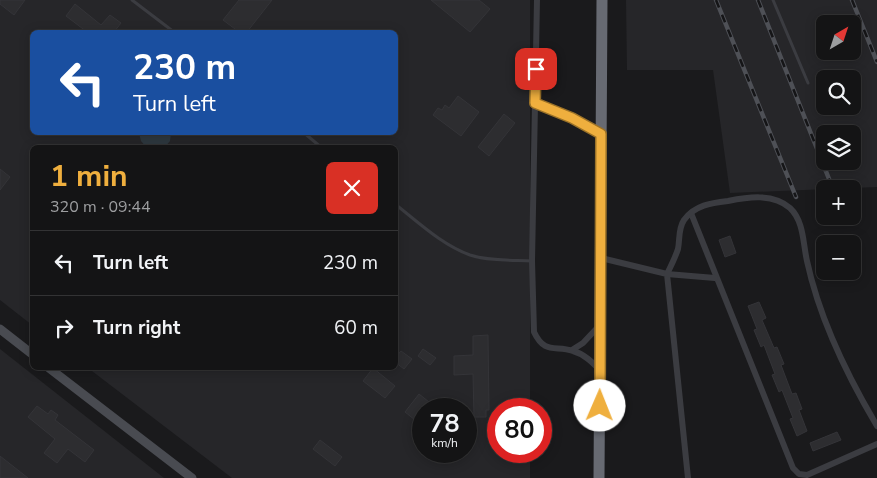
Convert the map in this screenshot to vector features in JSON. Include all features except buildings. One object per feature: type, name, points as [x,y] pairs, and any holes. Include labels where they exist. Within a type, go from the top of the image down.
[{"type":"highway","points":[[599,478],[602,0]]},
{"type":"street","points":[[537,0],[532,261],[534,332],[544,346],[552,349],[572,350],[588,359],[600,371]]},
{"type":"street","points":[[535,103],[572,118],[601,134]]},
{"type":"street","points":[[688,478],[667,274],[677,253],[680,227],[691,213],[705,205],[757,197],[777,200],[793,211],[801,226],[809,269],[819,305],[877,426]]},
{"type":"street","points":[[691,213],[715,278],[789,461],[800,476],[813,473],[877,444]]},
{"type":"street","points":[[601,258],[667,274],[715,278]]},
{"type":"street","points":[[572,350],[583,343],[600,324]]},
{"type":"street","points":[[0,329],[30,352]]},
{"type":"street","points":[[52,370],[192,478]]},
{"type":"lane","points":[[132,0],[171,30]]},
{"type":"lane","points":[[774,0],[808,83]]},
{"type":"lane","points":[[307,135],[318,145]]},
{"type":"lane","points":[[398,206],[445,241],[470,255],[494,259],[532,261]]},
{"type":"shaded area","points":[[0,0],[530,0],[530,398],[487,398],[487,463],[530,463],[530,478],[232,478],[91,370],[398,370],[398,145],[30,145],[30,323],[0,300]]},
{"type":"shaded area","points":[[626,0],[877,0],[877,187],[861,188],[861,180],[816,180],[816,189],[730,193],[713,70],[627,70]]},
{"type":"shaded area","points":[[140,135],[171,135],[170,141],[167,145],[144,145]]},
{"type":"shaded area","points":[[0,349],[164,478],[0,478]]},
{"type":"railway","points":[[716,0],[796,197]]},
{"type":"railway","points":[[758,0],[829,180]]},
{"type":"railway","points":[[852,0],[877,62]]},
{"type":"route","points":[[536,69],[535,103],[572,118],[601,134],[600,406]]}]
